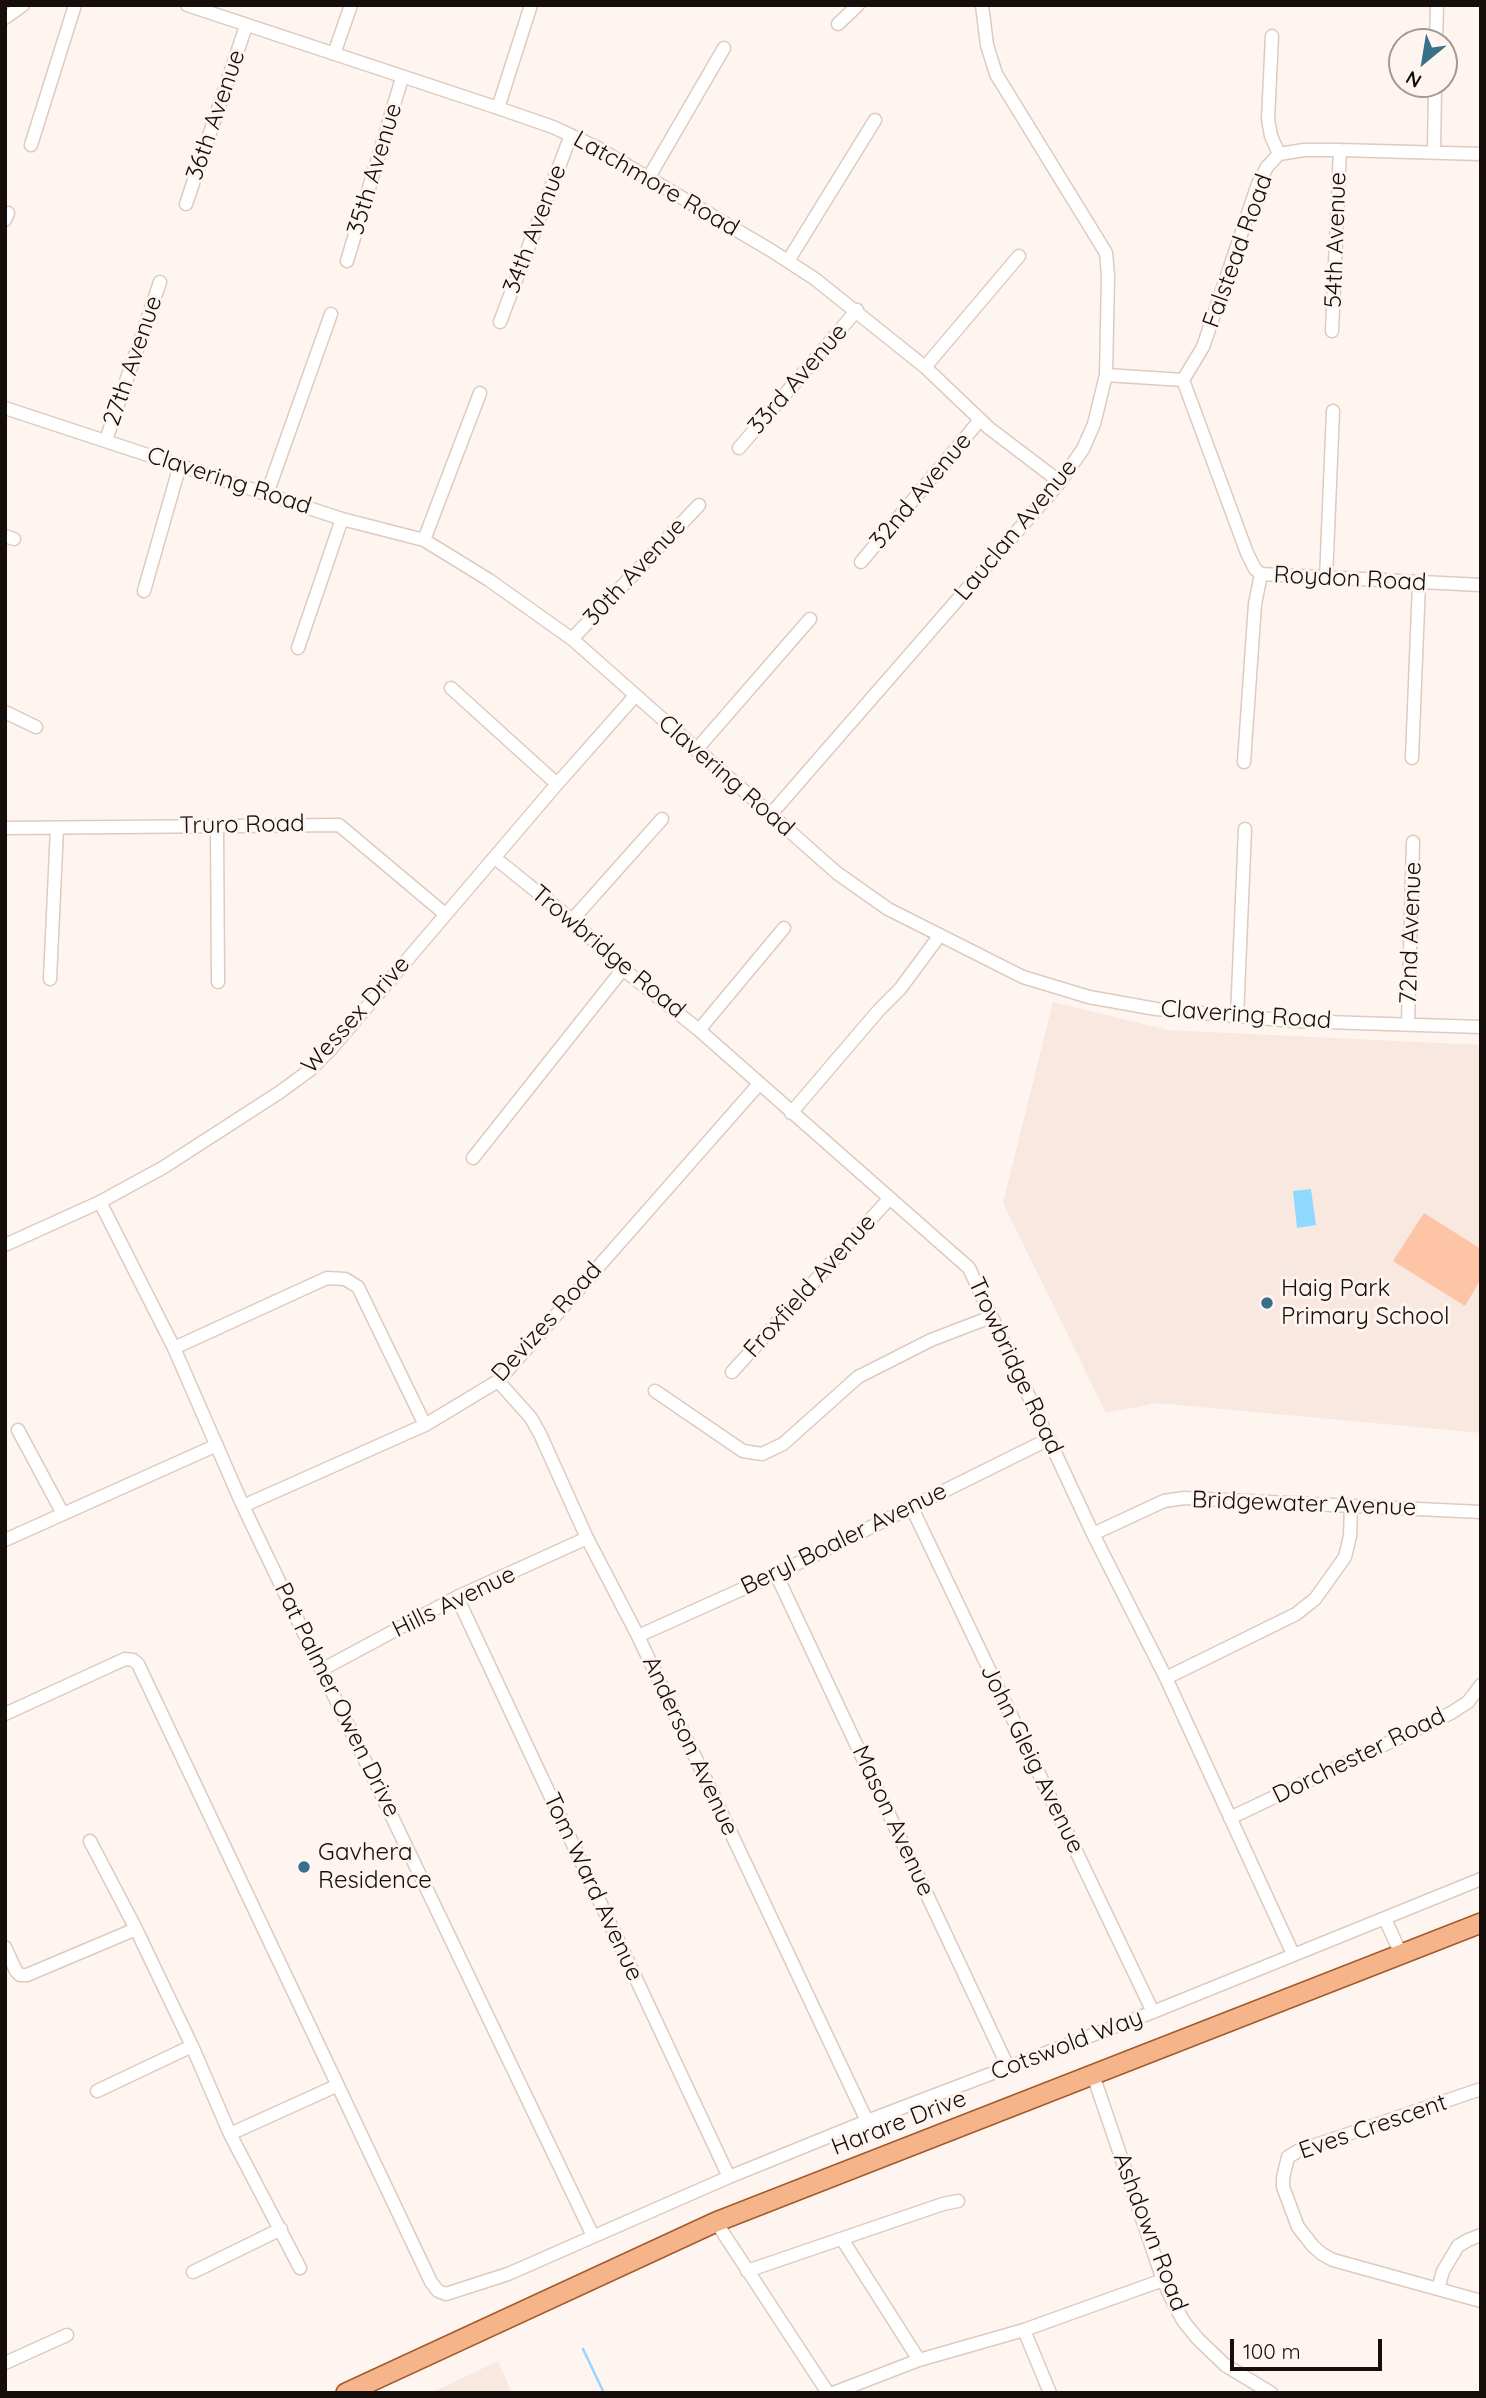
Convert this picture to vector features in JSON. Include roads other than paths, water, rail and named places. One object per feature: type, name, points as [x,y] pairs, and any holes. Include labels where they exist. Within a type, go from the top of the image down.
[{"type":"main road","name":"Harare Drive","points":[[346,2393],[716,2222],[1481,1923]]},
{"type":"street","points":[[5,18],[23,5]]},
{"type":"street","points":[[31,145],[75,5]]},
{"type":"street","name":"Latchmore Road","points":[[187,5],[498,108],[571,135],[649,177],[788,261],[857,310],[925,367],[980,420],[1060,482]]},
{"type":"street","points":[[334,54],[351,5]]},
{"type":"street","points":[[498,108],[531,5]]},
{"type":"street","points":[[838,24],[858,5]]},
{"type":"street","name":"Lauclan Avenue","points":[[771,814],[1060,482],[1088,438],[1105,376],[1108,276],[1106,253],[996,74],[987,45],[982,5]]},
{"type":"street","points":[[1436,28],[1437,5]]},
{"type":"street","name":"36th Avenue","points":[[187,204],[246,26]]},
{"type":"street","points":[[1272,36],[1268,119],[1271,136],[1279,154]]},
{"type":"street","points":[[649,177],[724,48]]},
{"type":"street","name":"35th Avenue","points":[[347,261],[402,78]]},
{"type":"street","points":[[1434,153],[1436,98]]},
{"type":"street","points":[[788,261],[875,120]]},
{"type":"street","name":"34th Avenue","points":[[500,323],[571,135]]},
{"type":"street","name":"Falstead Road","points":[[1183,380],[1203,347],[1258,184],[1267,167],[1279,154],[1304,150],[1481,154]]},
{"type":"street","name":"54th Avenue","points":[[1332,331],[1339,150]]},
{"type":"street","points":[[925,367],[1019,256]]},
{"type":"street","name":"27th Avenue","points":[[106,440],[160,282]]},
{"type":"street","name":"33rd Avenue","points":[[739,447],[857,310]]},
{"type":"street","points":[[267,494],[331,314]]},
{"type":"street","points":[[1105,376],[1183,380]]},
{"type":"street","name":"Roydon Road","points":[[1183,380],[1247,553],[1255,569],[1261,574],[1481,585]]},
{"type":"street","points":[[424,540],[480,393]]},
{"type":"street","name":"Clavering Road","points":[[5,408],[342,519],[424,540],[489,580],[572,639],[837,873],[888,909],[1023,977],[1089,997],[1156,1009],[1294,1021],[1481,1027]]},
{"type":"street","points":[[1326,579],[1333,411]]},
{"type":"street","name":"32nd Avenue","points":[[861,562],[980,420]]},
{"type":"street","points":[[144,591],[180,465]]},
{"type":"street","name":"30th Avenue","points":[[572,639],[699,505]]},
{"type":"street","points":[[298,648],[342,519]]},
{"type":"street","points":[[1244,762],[1255,604],[1261,574]]},
{"type":"street","points":[[1412,758],[1419,583]]},
{"type":"street","points":[[696,750],[810,619]]},
{"type":"street","points":[[451,688],[557,784]]},
{"type":"street","name":"Wessex Drive","points":[[5,1245],[100,1202],[200,1145],[310,1070],[635,696]]},
{"type":"street","points":[[5,712],[36,727]]},
{"type":"street","points":[[572,920],[662,819]]},
{"type":"street","name":"Truro Road","points":[[5,828],[339,825],[445,914]]},
{"type":"street","points":[[217,826],[218,982]]},
{"type":"street","points":[[50,979],[57,828]]},
{"type":"street","points":[[1237,1017],[1245,830]]},
{"type":"street","name":"72nd Avenue","points":[[1408,1023],[1413,842]]},
{"type":"street","name":"Trowbridge Road","points":[[495,858],[572,920],[623,969],[699,1030],[969,1268],[1093,1534],[1166,1678],[1293,1954]]},
{"type":"street","points":[[699,1030],[785,928]]},
{"type":"street","points":[[791,1113],[900,989],[940,935]]},
{"type":"street","points":[[473,1158],[623,969]]},
{"type":"street","name":"Devizes Road","points":[[243,1506],[425,1426],[498,1381],[759,1084]]},
{"type":"street","name":"Froxfield Avenue","points":[[732,1372],[889,1199]]},
{"type":"street","name":"Pat Palmer Owen Drive","points":[[100,1202],[174,1348],[243,1506],[593,2236]]},
{"type":"street","points":[[174,1348],[327,1278],[345,1279],[358,1287],[425,1426]]},
{"type":"street","points":[[654,1391],[743,1451],[762,1454],[783,1444],[858,1377],[931,1339],[991,1317]]},
{"type":"street","name":"Anderson Avenue","points":[[498,1381],[531,1418],[540,1434],[586,1538],[638,1636],[867,2121]]},
{"type":"street","points":[[18,1430],[63,1514]]},
{"type":"street","name":"Beryl Boaler Avenue","points":[[638,1636],[776,1574],[1049,1439]]},
{"type":"street","points":[[5,1540],[216,1445]]},
{"type":"street","name":"Bridgewater Avenue","points":[[1093,1534],[1164,1501],[1184,1498],[1481,1512]]},
{"type":"street","name":"John Gleig Avenue","points":[[911,1506],[1153,2012]]},
{"type":"street","points":[[1166,1678],[1296,1614],[1315,1599],[1345,1557],[1350,1536],[1351,1506]]},
{"type":"street","name":"Hills Avenue","points":[[323,1669],[457,1597],[586,1538]]},
{"type":"street","name":"Mason Avenue","points":[[776,1574],[1009,2068]]},
{"type":"street","name":"Tom Ward Avenue","points":[[457,1597],[729,2177]]},
{"type":"street","points":[[5,1714],[125,1660],[133,1660],[138,1664],[336,2086],[230,2134]]},
{"type":"street","name":"Dorchester Road","points":[[1230,1818],[1451,1713],[1468,1702],[1481,1685]]},
{"type":"street","points":[[90,1841],[192,2046],[230,2134],[300,2269]]},
{"type":"street","name":"Cotswold Way","points":[[336,2086],[431,2282],[438,2291],[446,2294],[495,2279],[729,2177],[867,2121],[1153,2012],[1481,1879]]},
{"type":"street","points":[[1385,1919],[1401,1954]]},
{"type":"street","points":[[5,1947],[16,1971],[20,1975],[27,1975],[136,1929]]},
{"type":"street","points":[[97,2091],[192,2046]]},
{"type":"street","name":"Ashdown Road","points":[[1093,2075],[1163,2280],[1184,2322],[1225,2365],[1271,2393]]},
{"type":"street","name":"Eves Crescent","points":[[1481,2090],[1298,2151],[1288,2157],[1283,2178],[1283,2187],[1298,2227],[1322,2254],[1333,2260],[1481,2301]]},
{"type":"street","points":[[747,2271],[958,2201]]},
{"type":"street","points":[[716,2222],[828,2393]]},
{"type":"street","points":[[193,2272],[281,2229]]},
{"type":"street","points":[[1438,2289],[1452,2254],[1468,2240],[1481,2235]]},
{"type":"street","points":[[842,2239],[919,2360]]},
{"type":"street","points":[[834,2393],[919,2360],[1024,2330],[1163,2280]]},
{"type":"street","points":[[1024,2330],[1049,2393]]},
{"type":"street","points":[[5,2363],[67,2335]]},
{"type":"water","points":[[1311,1189],[1316,1225],[1297,1228],[1293,1191]]},
{"type":"waterway","points":[[583,2349],[604,2393]]},
{"type":"place","name":"Haig Park Primary School","points":[[1267,1303]]},
{"type":"place","name":"Gavhera Residence","points":[[304,1867]]}]
